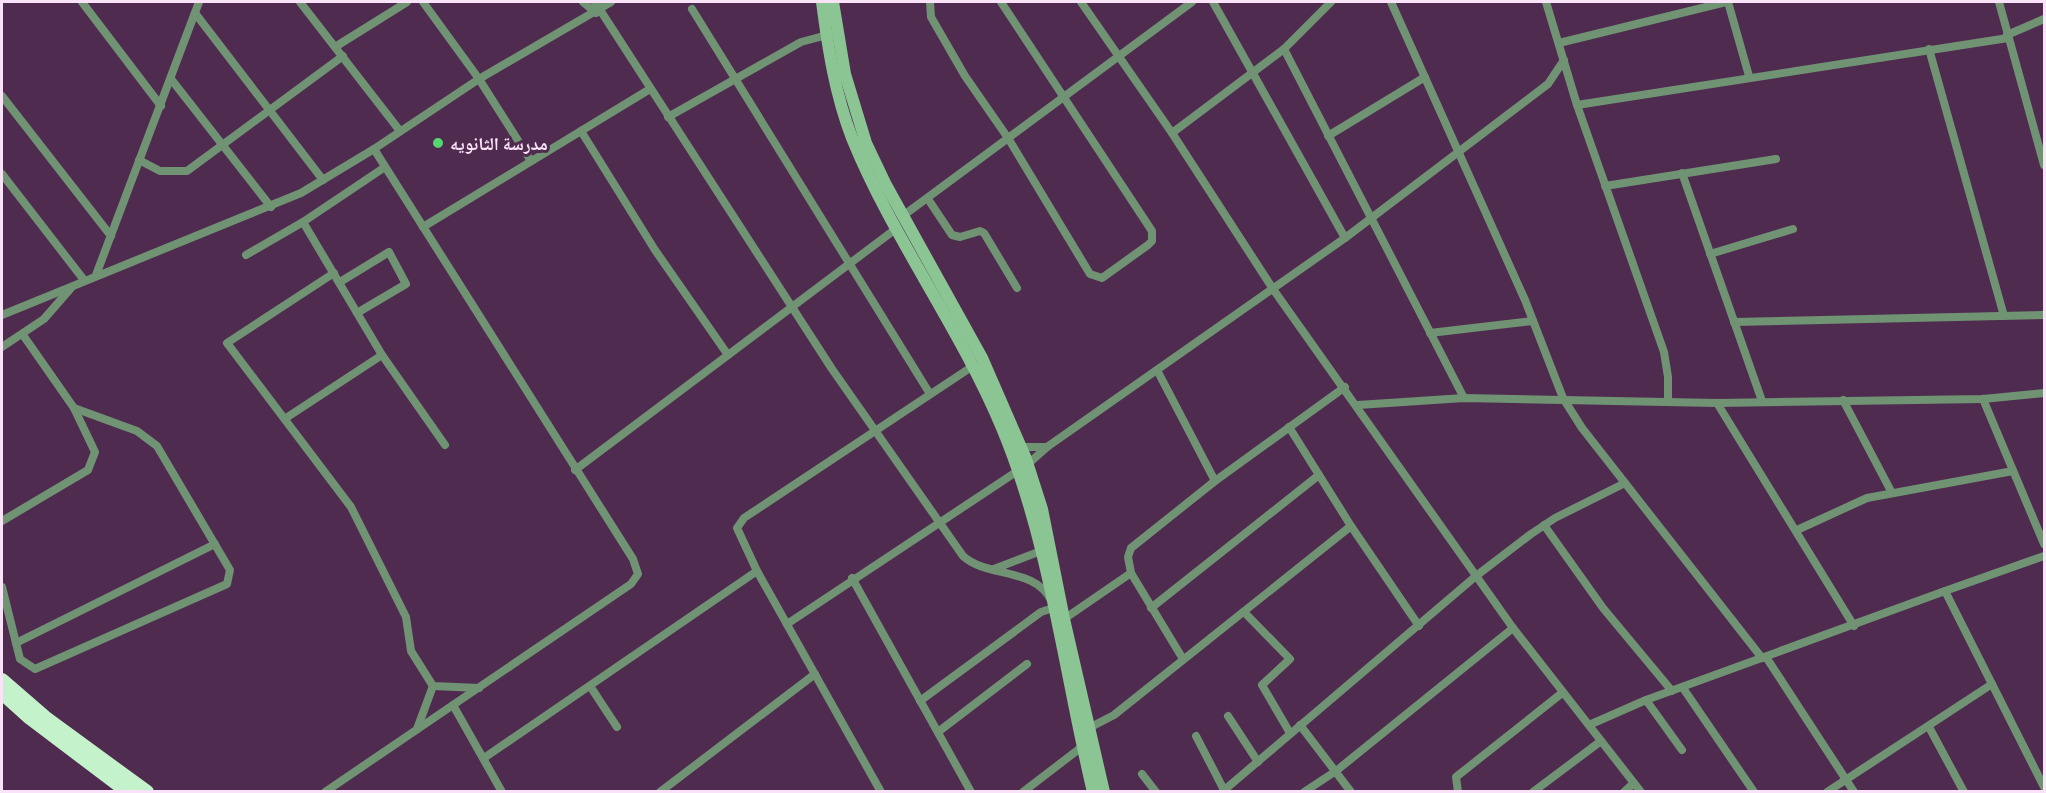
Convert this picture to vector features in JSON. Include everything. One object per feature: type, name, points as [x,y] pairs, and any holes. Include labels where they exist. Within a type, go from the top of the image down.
[{"type":"highway","points":[[2,680],[47,719],[147,792]]},
{"type":"highway","points":[[2,693],[128,792]]},
{"type":"main road","points":[[822,2],[866,142],[1022,447],[1023,467],[1094,792]]},
{"type":"main road","points":[[833,2],[832,34],[836,84],[852,138],[897,228],[973,366],[994,395],[1042,509],[1064,620],[1104,792]]},
{"type":"street","points":[[82,2],[160,106]]},
{"type":"street","points":[[96,275],[199,2]]},
{"type":"street","points":[[300,2],[400,131]]},
{"type":"street","points":[[335,47],[407,2]]},
{"type":"street","points":[[438,2],[426,5],[479,79],[531,161]]},
{"type":"street","points":[[584,2],[598,9],[874,431],[968,560],[979,567],[994,569],[1033,583],[1048,594],[1052,604],[920,701]]},
{"type":"street","points":[[2,315],[41,301],[96,275],[271,207],[323,180],[479,79],[610,2]]},
{"type":"street","points":[[933,2],[930,12],[934,22],[965,76],[1008,138],[1094,277],[1102,278],[1148,245],[1152,241],[1152,231],[1001,2]]},
{"type":"street","points":[[1081,2],[1173,133],[1273,289],[1358,405],[1476,576],[1562,693],[1641,792]]},
{"type":"street","points":[[904,215],[1062,95],[1192,2]]},
{"type":"street","points":[[1213,2],[1345,238]]},
{"type":"street","points":[[1173,133],[1284,50],[1331,2]]},
{"type":"street","points":[[1391,2],[1459,150],[1462,163],[1533,321],[1563,398],[1625,483],[1764,658],[1854,792]]},
{"type":"street","points":[[1546,2],[1577,105],[1664,352],[1668,377],[1668,400]]},
{"type":"street","points":[[1559,43],[1727,2],[1749,76]]},
{"type":"street","points":[[1999,2],[2044,165]]},
{"type":"street","points":[[692,9],[930,394]]},
{"type":"street","points":[[195,13],[323,180]]},
{"type":"street","points":[[1577,105],[1749,76],[2008,37],[2044,19]]},
{"type":"street","points":[[668,117],[801,42],[832,34]]},
{"type":"street","points":[[1929,49],[2004,316]]},
{"type":"street","points":[[1284,50],[1464,398]]},
{"type":"street","points":[[139,160],[160,171],[178,173],[193,167],[342,56]]},
{"type":"street","points":[[787,624],[852,578],[1023,467],[1047,447],[1370,220],[1548,84],[1564,60]]},
{"type":"street","points":[[1329,136],[1425,77]]},
{"type":"street","points":[[171,79],[271,207]]},
{"type":"street","points":[[423,227],[650,89]]},
{"type":"street","points":[[2,96],[111,236]]},
{"type":"street","points":[[581,131],[655,250],[728,355]]},
{"type":"street","points":[[325,792],[635,580],[638,574],[633,560],[574,470],[374,149]]},
{"type":"street","points":[[1605,186],[1776,159]]},
{"type":"street","points":[[246,255],[303,222],[385,167]]},
{"type":"street","points":[[1682,173],[1762,401]]},
{"type":"street","points":[[2,174],[84,280]]},
{"type":"street","points":[[928,199],[952,235],[960,237],[980,231],[984,233],[1017,288]]},
{"type":"street","points":[[303,222],[382,355],[445,445]]},
{"type":"street","points":[[574,470],[897,228]]},
{"type":"street","points":[[1710,254],[1793,230]]},
{"type":"street","points":[[340,282],[389,252],[406,284],[357,313]]},
{"type":"street","points":[[334,273],[227,343],[286,418],[351,507],[406,617],[411,651],[433,686]]},
{"type":"street","points":[[2,347],[44,319],[74,285]]},
{"type":"street","points":[[1734,322],[2044,315]]},
{"type":"street","points":[[1430,333],[1533,321]]},
{"type":"street","points":[[2,521],[88,470],[95,452],[74,408],[23,335]]},
{"type":"street","points":[[286,418],[382,355]]},
{"type":"street","points":[[881,792],[738,535],[740,522],[973,366]]},
{"type":"street","points":[[1156,370],[1215,481]]},
{"type":"street","points":[[1183,659],[1131,573],[1128,557],[1135,542],[1344,387]]},
{"type":"street","points":[[1358,405],[1464,398],[1668,400],[1717,403],[1983,399],[2044,393]]},
{"type":"street","points":[[1983,399],[2044,544]]},
{"type":"street","points":[[1842,400],[1892,493]]},
{"type":"street","points":[[1717,403],[1854,626]]},
{"type":"street","points":[[2,587],[20,659],[35,669],[226,584],[230,570],[157,446],[137,431],[74,408]]},
{"type":"street","points":[[1289,427],[1351,526],[1419,626]]},
{"type":"street","points":[[1022,447],[1047,447]]},
{"type":"street","points":[[1797,530],[1858,501],[2013,471]]},
{"type":"street","points":[[1151,608],[1319,475]]},
{"type":"street","points":[[1196,736],[1223,791],[1476,576],[1544,525],[1625,483]]},
{"type":"street","points":[[1544,525],[1603,608],[1672,691]]},
{"type":"street","points":[[1089,728],[1114,715],[1351,526]]},
{"type":"street","points":[[16,643],[215,544]]},
{"type":"street","points":[[994,569],[1041,551]]},
{"type":"street","points":[[1589,725],[1646,700],[2044,556]]},
{"type":"street","points":[[484,758],[757,571]]},
{"type":"street","points":[[1064,620],[1131,573]]},
{"type":"street","points":[[852,578],[971,792]]},
{"type":"street","points":[[1945,591],[2044,787]]},
{"type":"street","points":[[1244,612],[1290,659],[1262,685],[1290,733]]},
{"type":"street","points":[[1304,792],[1336,771],[1513,628]]},
{"type":"street","points":[[938,732],[1027,664]]},
{"type":"street","points":[[660,792],[815,674]]},
{"type":"street","points":[[1827,792],[1992,684]]},
{"type":"street","points":[[433,686],[479,688]]},
{"type":"street","points":[[417,730],[433,686]]},
{"type":"street","points":[[590,686],[617,728]]},
{"type":"street","points":[[1683,688],[1754,792]]},
{"type":"street","points":[[1458,792],[1456,777],[1562,693]]},
{"type":"street","points":[[1646,700],[1682,750]]},
{"type":"street","points":[[453,705],[502,792]]},
{"type":"street","points":[[1228,716],[1258,762]]},
{"type":"street","points":[[1300,725],[1351,792]]},
{"type":"street","points":[[1929,727],[1964,792]]},
{"type":"street","points":[[1533,792],[1601,741]]},
{"type":"street","points":[[1023,792],[1083,746]]},
{"type":"street","points":[[1142,774],[1156,792]]},
{"type":"street","points":[[1624,792],[1634,783]]},
{"type":"place","name":"مدرسة الثانويه","points":[[438,143]]}]
